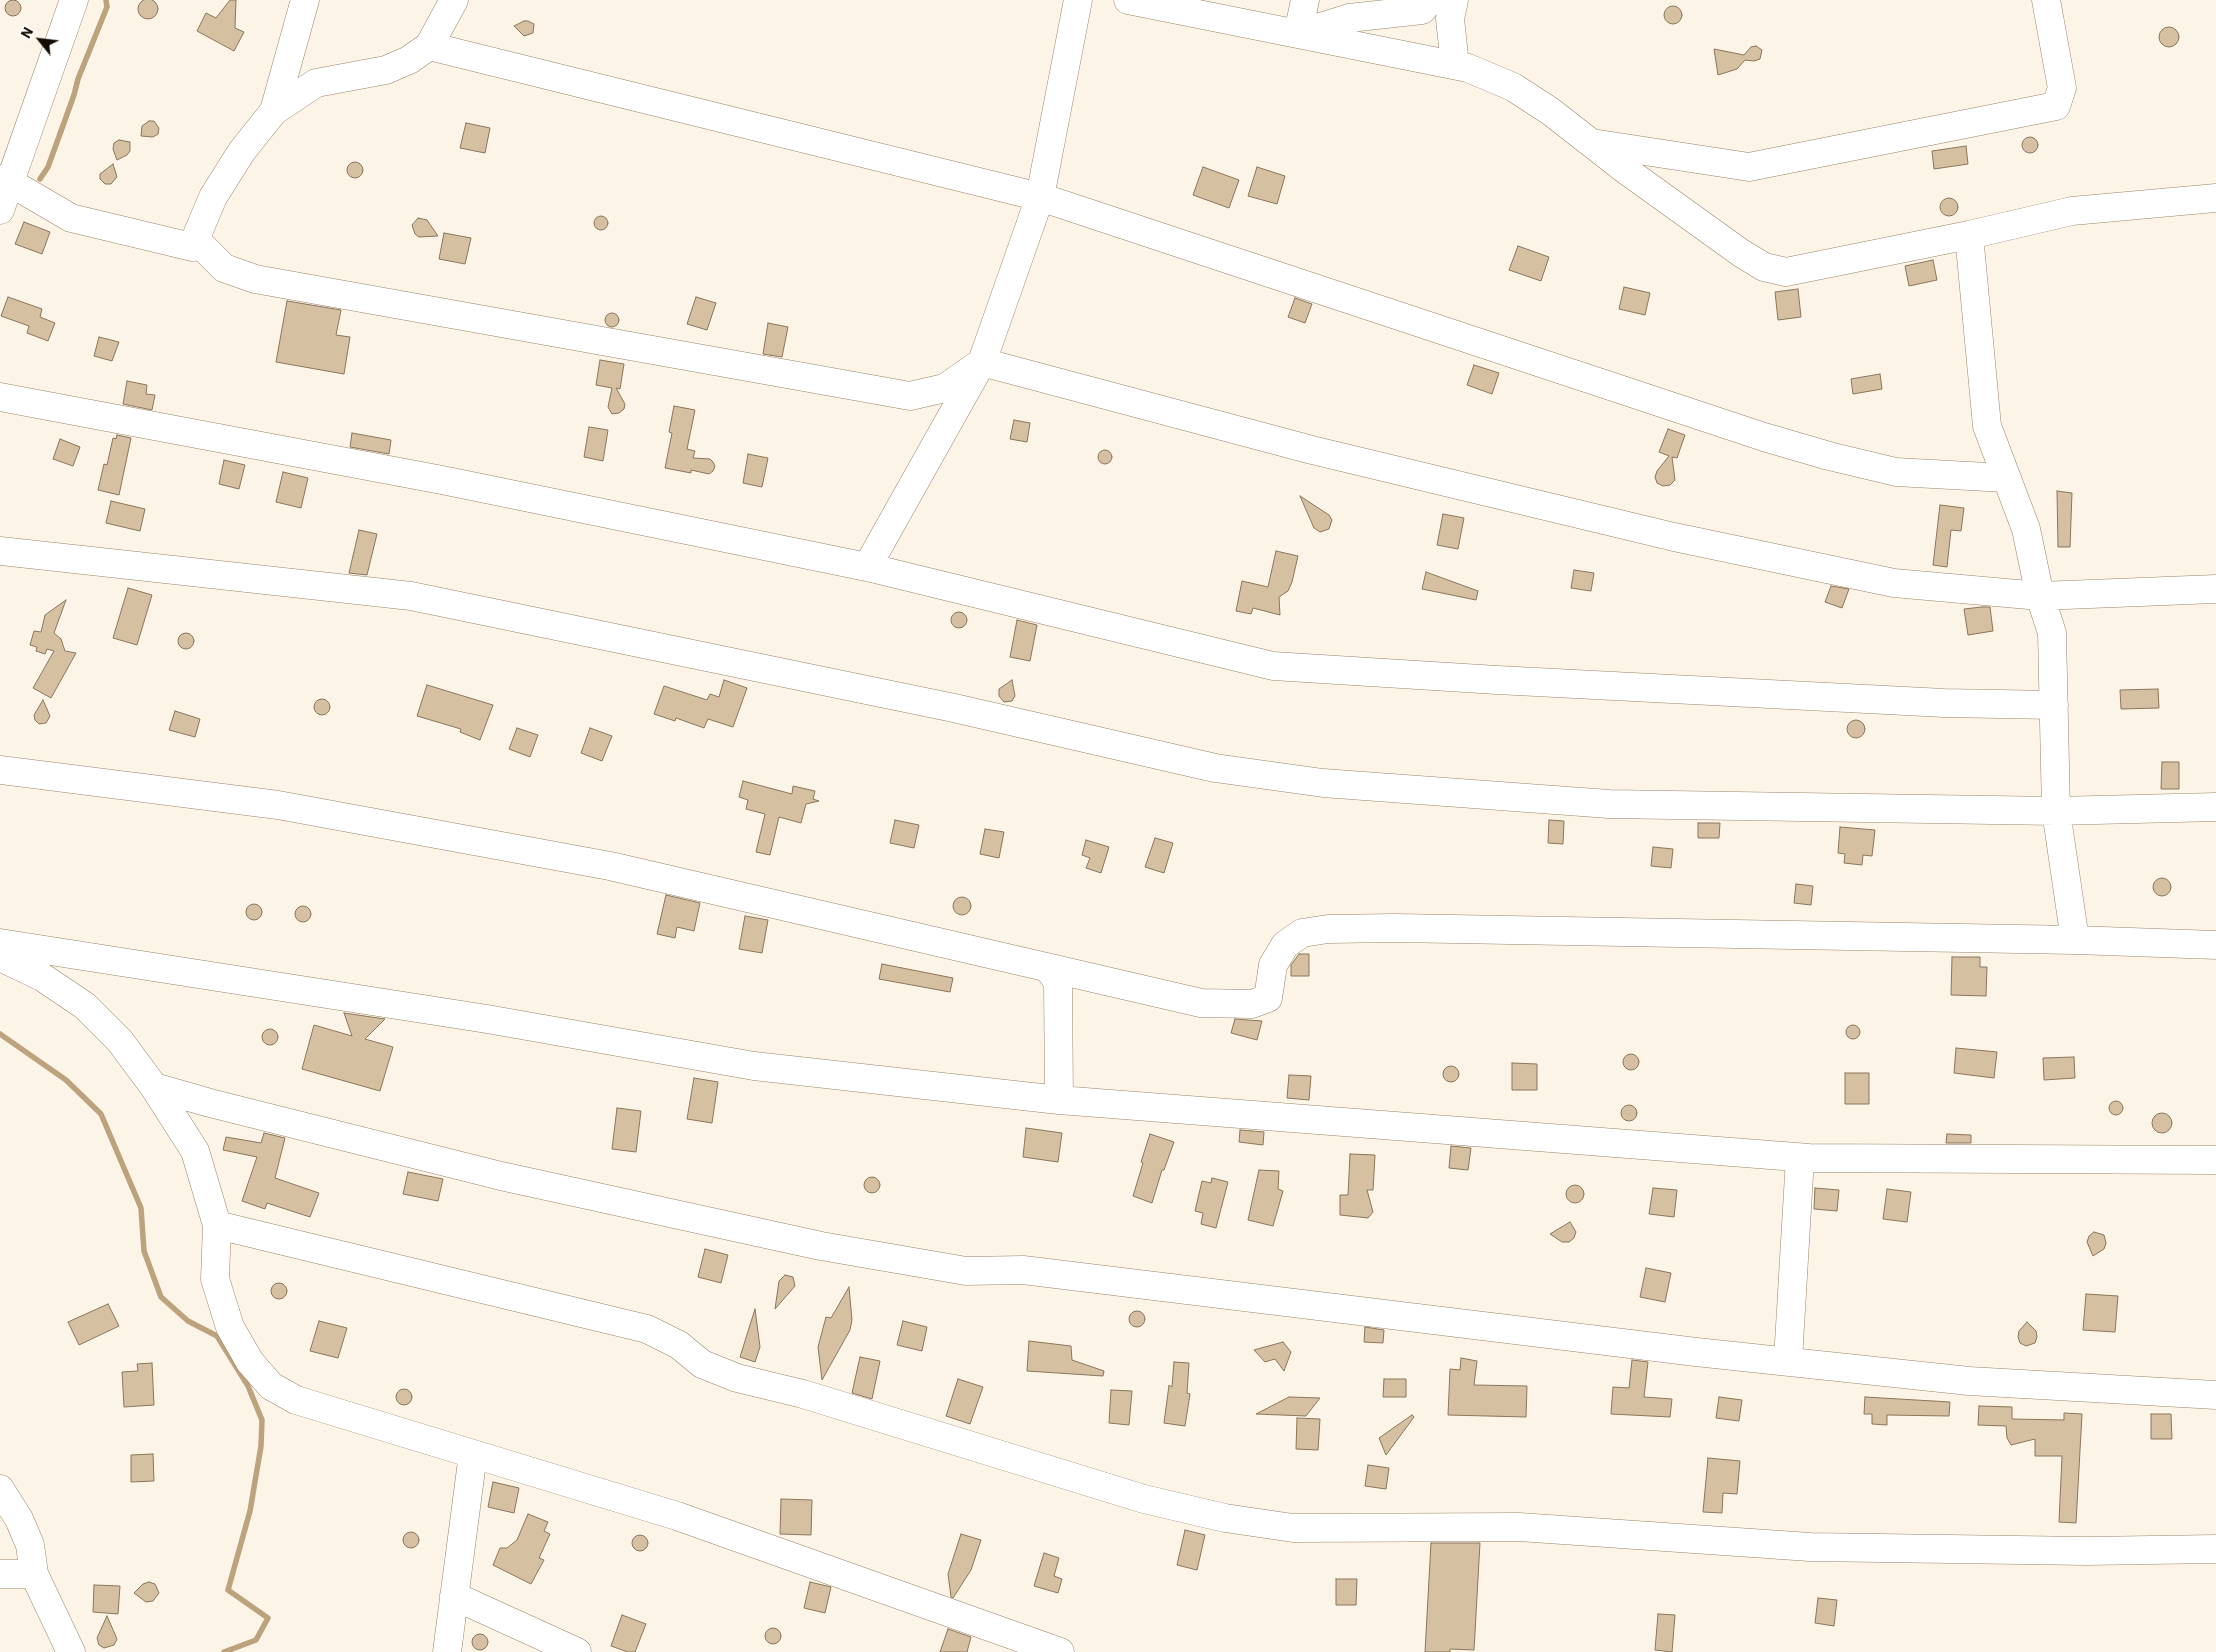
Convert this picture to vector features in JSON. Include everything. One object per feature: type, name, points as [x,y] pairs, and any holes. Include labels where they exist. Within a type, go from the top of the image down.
[{"type":"street","points":[[0,210],[6,181],[74,0]]},
{"type":"street","points":[[274,111],[305,0]]},
{"type":"street","points":[[192,248],[213,198],[242,151],[274,111],[316,83],[386,70],[409,60],[429,46],[454,0]]},
{"type":"street","points":[[867,567],[982,362],[1040,197],[1078,0]]},
{"type":"street","points":[[1128,0],[1468,68],[1513,87],[1764,267],[1786,272],[1968,235],[2072,211],[2216,198]]},
{"type":"street","points":[[1298,34],[1306,0]]},
{"type":"street","points":[[1298,34],[1349,18],[1422,10],[1430,0]]},
{"type":"street","points":[[1454,0],[1450,19],[1455,66]]},
{"type":"street","points":[[1590,143],[1748,167],[2056,106],[2062,88],[2046,0]]},
{"type":"street","points":[[429,46],[1040,197],[1764,438],[1829,456],[1896,472],[2006,478]]},
{"type":"street","points":[[6,181],[71,218],[192,248],[202,246],[224,268],[255,279],[910,396],[945,388],[982,362]]},
{"type":"street","points":[[1968,235],[1987,426],[2026,529],[2040,596],[2052,633],[2056,810],[2075,940]]},
{"type":"street","points":[[982,362],[1312,450],[1674,538],[1894,583],[2040,596],[2216,589]]},
{"type":"street","points":[[0,398],[442,480],[867,567],[1273,666],[1497,680],[1884,700],[2054,705]]},
{"type":"street","points":[[0,551],[411,596],[954,708],[1215,768],[1323,783],[1609,804],[2056,810],[2216,807]]},
{"type":"street","points":[[0,770],[278,805],[610,866],[1201,1003],[1252,1004],[1268,998],[1273,965],[1284,945],[1302,933],[1328,929],[1396,928],[2075,940],[2216,945]]},
{"type":"street","points":[[0,943],[487,1019],[754,1066],[1059,1100],[1800,1158],[2216,1160]]},
{"type":"street","points":[[0,957],[42,977],[84,1006],[120,1040],[154,1087],[195,1151],[217,1225],[214,1279],[230,1327],[250,1362],[271,1386],[296,1400],[677,1516],[1060,1652]]},
{"type":"street","points":[[1047,967],[1058,982],[1059,1100]]},
{"type":"street","points":[[154,1087],[210,1104],[501,1176],[821,1246],[966,1271],[1023,1270],[1686,1350],[1969,1381],[2216,1395]]},
{"type":"street","points":[[1788,1360],[1800,1158]]},
{"type":"street","points":[[217,1225],[647,1329],[678,1345],[702,1364],[737,1378],[802,1394],[1144,1499],[1225,1518],[1293,1528],[1519,1527],[1810,1547],[2087,1550],[2216,1548]]},
{"type":"street","points":[[448,1652],[473,1454]]},
{"type":"street","points":[[0,1489],[19,1519],[30,1545],[34,1574],[71,1652]]},
{"type":"street","points":[[0,1574],[34,1574]]},
{"type":"street","points":[[454,1596],[577,1652]]},
{"type":"building","points":[[144,-1],[152,-1],[158,5],[158,13],[152,19],[144,19],[138,13],[138,5]]},
{"type":"building","points":[[13,0],[21,8],[13,16],[5,8]]},
{"type":"building","points":[[230,0],[236,0],[235,28],[244,32],[234,51],[197,31],[206,13],[216,18]]},
{"type":"building","points":[[1673,6],[1679,9],[1682,15],[1679,21],[1673,24],[1667,21],[1664,15],[1667,9]]},
{"type":"building","points":[[524,21],[534,24],[533,33],[524,36],[514,26]]},
{"type":"building","points":[[2169,27],[2176,30],[2179,37],[2176,44],[2169,47],[2162,44],[2159,37],[2162,30]]},
{"type":"building","points":[[1756,46],[1762,50],[1760,59],[1754,61],[1745,60],[1737,69],[1718,75],[1714,49],[1744,55],[1751,47]]},
{"type":"building","points":[[149,121],[154,121],[159,128],[158,134],[153,137],[141,136],[142,126]]},
{"type":"building","points":[[466,123],[490,128],[485,153],[460,148]]},
{"type":"building","points":[[2030,137],[2036,139],[2038,145],[2036,151],[2030,153],[2024,151],[2022,145],[2024,139]]},
{"type":"building","points":[[119,140],[130,142],[130,151],[127,155],[117,160],[113,149],[114,143]]},
{"type":"building","points":[[1966,146],[1968,164],[1934,169],[1932,151]]},
{"type":"building","points":[[355,162],[363,170],[355,178],[347,170]]},
{"type":"building","points":[[113,164],[117,177],[111,184],[105,184],[100,179],[100,174]]},
{"type":"building","points":[[1203,167],[1239,180],[1229,208],[1193,195]]},
{"type":"building","points":[[1257,167],[1285,176],[1277,204],[1248,196]]},
{"type":"building","points":[[1949,198],[1955,201],[1958,207],[1955,213],[1949,216],[1943,213],[1940,207],[1943,201]]},
{"type":"building","points":[[598,216],[604,216],[608,223],[604,230],[598,230],[594,226],[594,220]]},
{"type":"building","points":[[418,218],[427,220],[438,236],[419,237],[415,234],[412,225]]},
{"type":"building","points":[[24,222],[50,232],[42,254],[15,244]]},
{"type":"building","points":[[444,233],[471,238],[465,264],[439,259]]},
{"type":"building","points":[[1518,246],[1549,257],[1541,281],[1509,270]]},
{"type":"building","points":[[1933,260],[1937,280],[1909,286],[1905,266]]},
{"type":"building","points":[[1624,287],[1650,293],[1645,315],[1619,309]]},
{"type":"building","points":[[1798,289],[1801,317],[1778,320],[1775,292]]},
{"type":"building","points":[[8,297],[42,309],[40,317],[55,323],[48,341],[27,333],[29,326],[1,316]]},
{"type":"building","points":[[696,297],[716,303],[707,330],[687,324]]},
{"type":"building","points":[[1295,298],[1312,304],[1305,323],[1288,317]]},
{"type":"building","points":[[287,301],[341,310],[336,335],[350,337],[344,374],[276,362]]},
{"type":"building","points":[[609,313],[615,313],[619,320],[615,327],[609,327],[605,323],[605,317]]},
{"type":"building","points":[[768,323],[788,327],[782,357],[763,354]]},
{"type":"building","points":[[99,337],[119,342],[112,361],[94,356]]},
{"type":"building","points":[[600,360],[624,364],[620,389],[616,388],[625,404],[624,409],[619,413],[612,414],[608,407],[612,388],[596,385]]},
{"type":"building","points":[[1474,365],[1499,373],[1492,394],[1467,385]]},
{"type":"building","points":[[1880,374],[1882,389],[1853,394],[1851,379]]},
{"type":"building","points":[[127,381],[147,385],[146,394],[155,395],[152,410],[123,404]]},
{"type":"building","points":[[674,406],[695,410],[687,449],[695,451],[693,458],[710,459],[713,462],[715,466],[709,474],[691,470],[691,473],[665,468],[672,433],[669,432]]},
{"type":"building","points":[[1014,420],[1030,423],[1027,442],[1010,439]]},
{"type":"building","points":[[589,427],[608,430],[603,461],[584,457]]},
{"type":"building","points":[[1668,429],[1685,435],[1677,458],[1672,457],[1675,480],[1670,485],[1663,486],[1657,483],[1655,477],[1657,471],[1669,456],[1659,452]]},
{"type":"building","points":[[352,433],[391,440],[389,454],[350,447]]},
{"type":"building","points":[[117,435],[131,438],[119,495],[98,490],[104,464],[107,465],[113,438],[116,439]]},
{"type":"building","points":[[60,439],[80,447],[73,466],[53,459]]},
{"type":"building","points":[[1102,450],[1108,450],[1112,457],[1108,464],[1102,464],[1098,460],[1098,454]]},
{"type":"building","points":[[748,454],[768,458],[762,487],[743,483]]},
{"type":"building","points":[[224,460],[245,465],[239,489],[219,484]]},
{"type":"building","points":[[283,472],[308,478],[301,508],[276,502]]},
{"type":"building","points":[[2057,491],[2072,493],[2070,547],[2058,547]]},
{"type":"building","points":[[1300,496],[1329,515],[1332,520],[1329,529],[1320,532],[1314,528]]},
{"type":"building","points":[[111,501],[145,509],[140,531],[106,523]]},
{"type":"building","points":[[1940,505],[1964,508],[1961,531],[1951,530],[1947,567],[1933,565]]},
{"type":"building","points":[[1443,514],[1464,518],[1458,549],[1437,545]]},
{"type":"building","points":[[359,530],[377,534],[367,575],[349,573]]},
{"type":"building","points":[[1276,551],[1298,556],[1288,591],[1279,597],[1280,615],[1253,608],[1251,614],[1236,611],[1242,581],[1268,587]]},
{"type":"building","points":[[1574,570],[1594,573],[1591,591],[1571,588]]},
{"type":"building","points":[[1426,572],[1478,591],[1476,600],[1422,589]]},
{"type":"building","points":[[1831,586],[1849,589],[1842,608],[1825,602]]},
{"type":"building","points":[[128,588],[152,595],[137,645],[113,638]]},
{"type":"building","points":[[66,600],[54,633],[61,639],[65,651],[76,653],[51,698],[33,688],[54,651],[47,649],[45,654],[36,651],[37,647],[30,645],[34,631],[41,632],[45,615]]},
{"type":"building","points":[[1990,607],[1993,631],[1968,635],[1964,609]]},
{"type":"building","points":[[956,612],[962,612],[967,617],[965,626],[956,628],[951,623],[951,617]]},
{"type":"building","points":[[1017,620],[1037,625],[1030,661],[1010,657]]},
{"type":"building","points":[[186,633],[192,635],[194,641],[192,647],[186,649],[180,647],[178,641],[180,635]]},
{"type":"building","points":[[724,680],[747,688],[733,727],[708,719],[704,728],[676,718],[675,721],[654,714],[664,686],[707,700],[710,694],[719,697]]},
{"type":"building","points":[[1012,680],[1015,696],[1012,701],[1004,702],[999,696],[999,689]]},
{"type":"building","points":[[427,685],[493,705],[480,740],[460,732],[461,729],[417,716]]},
{"type":"building","points":[[2158,689],[2159,708],[2121,709],[2120,690]]},
{"type":"building","points":[[322,699],[330,707],[322,715],[314,707]]},
{"type":"building","points":[[43,700],[50,716],[46,723],[39,724],[35,720],[34,715]]},
{"type":"building","points":[[175,711],[200,719],[195,737],[169,730]]},
{"type":"building","points":[[1856,720],[1862,723],[1865,729],[1862,735],[1856,738],[1850,735],[1847,729],[1850,723]]},
{"type":"building","points":[[517,728],[538,735],[530,757],[509,749]]},
{"type":"building","points":[[590,728],[612,736],[602,761],[581,753]]},
{"type":"building","points":[[2162,762],[2179,762],[2179,789],[2161,789]]},
{"type":"building","points":[[743,781],[792,794],[793,786],[815,791],[813,799],[819,801],[806,804],[801,823],[779,817],[770,855],[756,852],[765,814],[746,809],[748,800],[739,797]]},
{"type":"building","points":[[895,820],[919,825],[914,848],[890,843]]},
{"type":"building","points":[[1549,820],[1564,821],[1563,844],[1548,843]]},
{"type":"building","points":[[1698,823],[1720,823],[1719,838],[1698,838]]},
{"type":"building","points":[[1840,827],[1875,830],[1872,856],[1863,855],[1862,865],[1844,863],[1845,854],[1838,853]]},
{"type":"building","points":[[985,829],[1004,832],[999,858],[980,854]]},
{"type":"building","points":[[1155,838],[1173,843],[1164,873],[1145,867]]},
{"type":"building","points":[[1086,840],[1109,847],[1101,873],[1086,868],[1090,858],[1082,855]]},
{"type":"building","points":[[1653,847],[1673,849],[1671,868],[1651,866]]},
{"type":"building","points":[[2158,878],[2166,878],[2171,883],[2169,894],[2158,896],[2153,891],[2153,883]]},
{"type":"building","points":[[1796,884],[1813,886],[1811,905],[1794,903]]},
{"type":"building","points":[[666,895],[700,903],[694,931],[677,927],[675,938],[657,934]]},
{"type":"building","points":[[962,897],[968,900],[971,906],[968,912],[962,915],[956,912],[953,906],[956,900]]},
{"type":"building","points":[[251,904],[257,904],[262,909],[260,918],[251,920],[246,915],[246,909]]},
{"type":"building","points":[[303,906],[309,908],[311,914],[309,920],[303,922],[297,920],[295,914],[297,908]]},
{"type":"building","points":[[745,916],[768,920],[762,953],[739,949]]},
{"type":"building","points":[[1299,954],[1309,954],[1309,976],[1291,976],[1291,965]]},
{"type":"building","points":[[1952,957],[1980,957],[1980,967],[1987,967],[1986,996],[1951,995]]},
{"type":"building","points":[[882,964],[953,978],[950,992],[879,979]]},
{"type":"building","points":[[344,1013],[385,1019],[365,1039],[393,1047],[380,1091],[302,1069],[314,1025],[352,1036]]},
{"type":"building","points":[[1235,1019],[1262,1021],[1257,1040],[1231,1033]]},
{"type":"building","points":[[1850,1025],[1856,1025],[1860,1032],[1856,1039],[1850,1039],[1846,1035],[1846,1029]]},
{"type":"building","points":[[270,1029],[278,1037],[270,1045],[262,1037]]},
{"type":"building","points":[[1956,1048],[1997,1052],[1994,1078],[1954,1073]]},
{"type":"building","points":[[1628,1054],[1634,1054],[1639,1059],[1637,1068],[1628,1070],[1623,1065],[1623,1059]]},
{"type":"building","points":[[2074,1057],[2075,1078],[2044,1080],[2043,1058]]},
{"type":"building","points":[[1512,1063],[1537,1064],[1537,1090],[1512,1090]]},
{"type":"building","points":[[1451,1066],[1459,1074],[1451,1082],[1443,1074]]},
{"type":"building","points":[[1845,1073],[1869,1073],[1869,1104],[1845,1104]]},
{"type":"building","points":[[1289,1075],[1311,1076],[1309,1100],[1287,1098]]},
{"type":"building","points":[[694,1078],[718,1082],[712,1123],[687,1119]]},
{"type":"building","points":[[2113,1101],[2119,1101],[2123,1108],[2119,1115],[2113,1115],[2109,1111],[2109,1105]]},
{"type":"building","points":[[1626,1105],[1632,1105],[1637,1110],[1635,1119],[1626,1121],[1621,1116],[1621,1110]]},
{"type":"building","points":[[617,1108],[641,1111],[636,1152],[612,1149]]},
{"type":"building","points":[[2162,1113],[2169,1116],[2172,1123],[2169,1130],[2162,1133],[2155,1130],[2152,1123],[2155,1116]]},
{"type":"building","points":[[1026,1128],[1062,1133],[1058,1162],[1023,1157]]},
{"type":"building","points":[[1240,1130],[1264,1132],[1263,1145],[1239,1142]]},
{"type":"building","points":[[264,1133],[285,1138],[275,1178],[319,1193],[310,1217],[267,1203],[265,1209],[242,1201],[257,1157],[223,1150],[226,1137],[261,1143]]},
{"type":"building","points":[[1150,1134],[1174,1142],[1164,1170],[1162,1170],[1152,1203],[1133,1196]]},
{"type":"building","points":[[1947,1134],[1971,1135],[1971,1143],[1946,1143]]},
{"type":"building","points":[[1451,1146],[1471,1148],[1468,1170],[1449,1168]]},
{"type":"building","points":[[1350,1154],[1375,1155],[1373,1190],[1367,1190],[1373,1212],[1368,1218],[1340,1215],[1340,1195],[1348,1195]]},
{"type":"building","points":[[1259,1170],[1279,1171],[1278,1189],[1283,1191],[1273,1226],[1248,1220]]},
{"type":"building","points":[[408,1172],[443,1179],[438,1201],[403,1194]]},
{"type":"building","points":[[869,1177],[875,1177],[880,1182],[878,1191],[869,1193],[864,1188],[864,1182]]},
{"type":"building","points":[[1212,1178],[1228,1182],[1216,1228],[1201,1224],[1203,1213],[1195,1211],[1202,1181],[1211,1183]]},
{"type":"building","points":[[1571,1185],[1579,1185],[1584,1190],[1582,1201],[1571,1203],[1566,1198],[1566,1190]]},
{"type":"building","points":[[1653,1188],[1677,1190],[1674,1217],[1649,1214]]},
{"type":"building","points":[[1815,1188],[1839,1190],[1837,1211],[1814,1209]]},
{"type":"building","points":[[1887,1189],[1911,1192],[1907,1222],[1883,1219]]},
{"type":"building","points":[[1570,1222],[1576,1232],[1574,1238],[1569,1242],[1562,1242],[1550,1234]]},
{"type":"building","points":[[2094,1232],[2104,1235],[2106,1243],[2104,1249],[2093,1256],[2087,1242],[2089,1236]]},
{"type":"building","points":[[705,1249],[728,1255],[721,1283],[698,1277]]},
{"type":"building","points":[[1646,1268],[1671,1273],[1665,1302],[1640,1297]]},
{"type":"building","points":[[785,1275],[793,1277],[795,1286],[775,1309],[779,1281]]},
{"type":"building","points":[[279,1283],[287,1291],[279,1299],[271,1291]]},
{"type":"building","points":[[849,1287],[852,1320],[850,1330],[822,1380],[818,1347],[826,1317],[831,1318]]},
{"type":"building","points":[[2086,1294],[2118,1296],[2115,1332],[2083,1330]]},
{"type":"building","points":[[108,1304],[119,1326],[79,1345],[68,1322]]},
{"type":"building","points":[[755,1309],[760,1347],[755,1362],[740,1357]]},
{"type":"building","points":[[1137,1311],[1145,1319],[1137,1327],[1129,1319]]},
{"type":"building","points":[[319,1321],[347,1328],[338,1358],[310,1351]]},
{"type":"building","points":[[903,1321],[927,1327],[922,1351],[897,1345]]},
{"type":"building","points":[[2027,1322],[2036,1331],[2037,1337],[2035,1343],[2026,1346],[2020,1343],[2018,1337],[2019,1331]]},
{"type":"building","points":[[1365,1327],[1384,1330],[1383,1343],[1364,1342]]},
{"type":"building","points":[[1029,1341],[1071,1346],[1072,1360],[1104,1371],[1103,1376],[1027,1371]]},
{"type":"building","points":[[1283,1342],[1291,1352],[1284,1371],[1275,1359],[1265,1362],[1254,1350]]},
{"type":"building","points":[[860,1357],[880,1361],[872,1399],[852,1393]]},
{"type":"building","points":[[1461,1358],[1477,1361],[1474,1385],[1527,1386],[1526,1417],[1448,1415],[1450,1369],[1460,1370]]},
{"type":"building","points":[[1632,1360],[1648,1362],[1644,1397],[1672,1399],[1670,1417],[1611,1414],[1613,1387],[1629,1388]]},
{"type":"building","points":[[1174,1362],[1189,1363],[1187,1393],[1190,1394],[1185,1426],[1164,1423],[1169,1385],[1172,1387]]},
{"type":"building","points":[[152,1363],[154,1405],[124,1407],[122,1372],[138,1371],[137,1364]]},
{"type":"building","points":[[958,1379],[983,1387],[970,1424],[946,1416]]},
{"type":"building","points":[[1384,1379],[1406,1379],[1406,1397],[1383,1397]]},
{"type":"building","points":[[404,1389],[412,1397],[404,1405],[396,1397]]},
{"type":"building","points":[[1111,1390],[1132,1391],[1129,1425],[1109,1423]]},
{"type":"building","points":[[1289,1397],[1320,1398],[1306,1416],[1256,1414]]},
{"type":"building","points":[[1719,1397],[1742,1400],[1739,1421],[1716,1418]]},
{"type":"building","points":[[1865,1397],[1950,1402],[1949,1416],[1887,1415],[1887,1425],[1872,1424],[1872,1414],[1864,1414]]},
{"type":"building","points":[[1979,1406],[2012,1407],[2012,1419],[2064,1420],[2064,1413],[2082,1414],[2076,1523],[2059,1522],[2062,1456],[2035,1456],[2035,1439],[2011,1445],[2007,1438],[2006,1426],[1978,1425]]},
{"type":"building","points":[[2151,1414],[2171,1414],[2172,1439],[2151,1439]]},
{"type":"building","points":[[1412,1415],[1414,1417],[1386,1455],[1379,1438]]},
{"type":"building","points":[[1297,1418],[1320,1419],[1318,1450],[1296,1449]]},
{"type":"building","points":[[153,1454],[154,1481],[131,1482],[131,1455]]},
{"type":"building","points":[[1708,1458],[1740,1461],[1737,1494],[1723,1493],[1722,1513],[1703,1512]]},
{"type":"building","points":[[1368,1465],[1389,1468],[1386,1489],[1365,1486]]},
{"type":"building","points":[[493,1482],[519,1488],[514,1513],[488,1507]]},
{"type":"building","points":[[781,1499],[812,1500],[811,1535],[780,1534]]},
{"type":"building","points":[[528,1514],[548,1522],[544,1531],[550,1534],[539,1558],[544,1560],[531,1584],[493,1565],[500,1548],[507,1548],[517,1540]]},
{"type":"building","points":[[1185,1530],[1205,1535],[1197,1570],[1177,1565]]},
{"type":"building","points":[[408,1532],[414,1532],[419,1537],[417,1546],[408,1548],[403,1543],[403,1537]]},
{"type":"building","points":[[961,1534],[981,1540],[971,1570],[953,1598],[951,1597],[948,1574]]},
{"type":"building","points":[[640,1535],[648,1543],[640,1551],[632,1543]]},
{"type":"building","points":[[1431,1543],[1480,1543],[1474,1650],[1450,1649],[1450,1652],[1425,1652]]},
{"type":"building","points":[[1044,1553],[1059,1558],[1054,1576],[1062,1579],[1058,1593],[1034,1586]]},
{"type":"building","points":[[1336,1579],[1357,1579],[1356,1605],[1336,1605]]},
{"type":"building","points":[[149,1582],[155,1584],[159,1593],[153,1601],[146,1602],[134,1593],[143,1584]]},
{"type":"building","points":[[810,1582],[831,1587],[825,1613],[804,1608]]},
{"type":"building","points":[[94,1585],[120,1586],[118,1614],[93,1612]]},
{"type":"building","points":[[1818,1598],[1837,1600],[1834,1626],[1815,1623]]},
{"type":"building","points":[[1658,1614],[1675,1615],[1672,1652],[1655,1650]]},
{"type":"building","points":[[622,1615],[646,1624],[635,1652],[628,1652],[611,1646]]},
{"type":"building","points":[[107,1616],[117,1639],[114,1645],[104,1648],[99,1645],[97,1638]]},
{"type":"building","points":[[773,1628],[781,1636],[773,1644],[765,1636]]},
{"type":"building","points":[[948,1629],[971,1637],[967,1652],[940,1652]]},
{"type":"building","points":[[477,1634],[483,1634],[488,1639],[486,1648],[477,1650],[472,1645],[472,1639]]},
{"type":"waterway","points":[[40,179],[48,167],[78,79],[107,7],[106,0]]},
{"type":"waterway","points":[[0,1034],[66,1080],[101,1114],[141,1208],[144,1251],[161,1297],[188,1321],[217,1336],[248,1386],[262,1420],[261,1446],[250,1511],[228,1590],[268,1618],[256,1640],[224,1652]]}]
